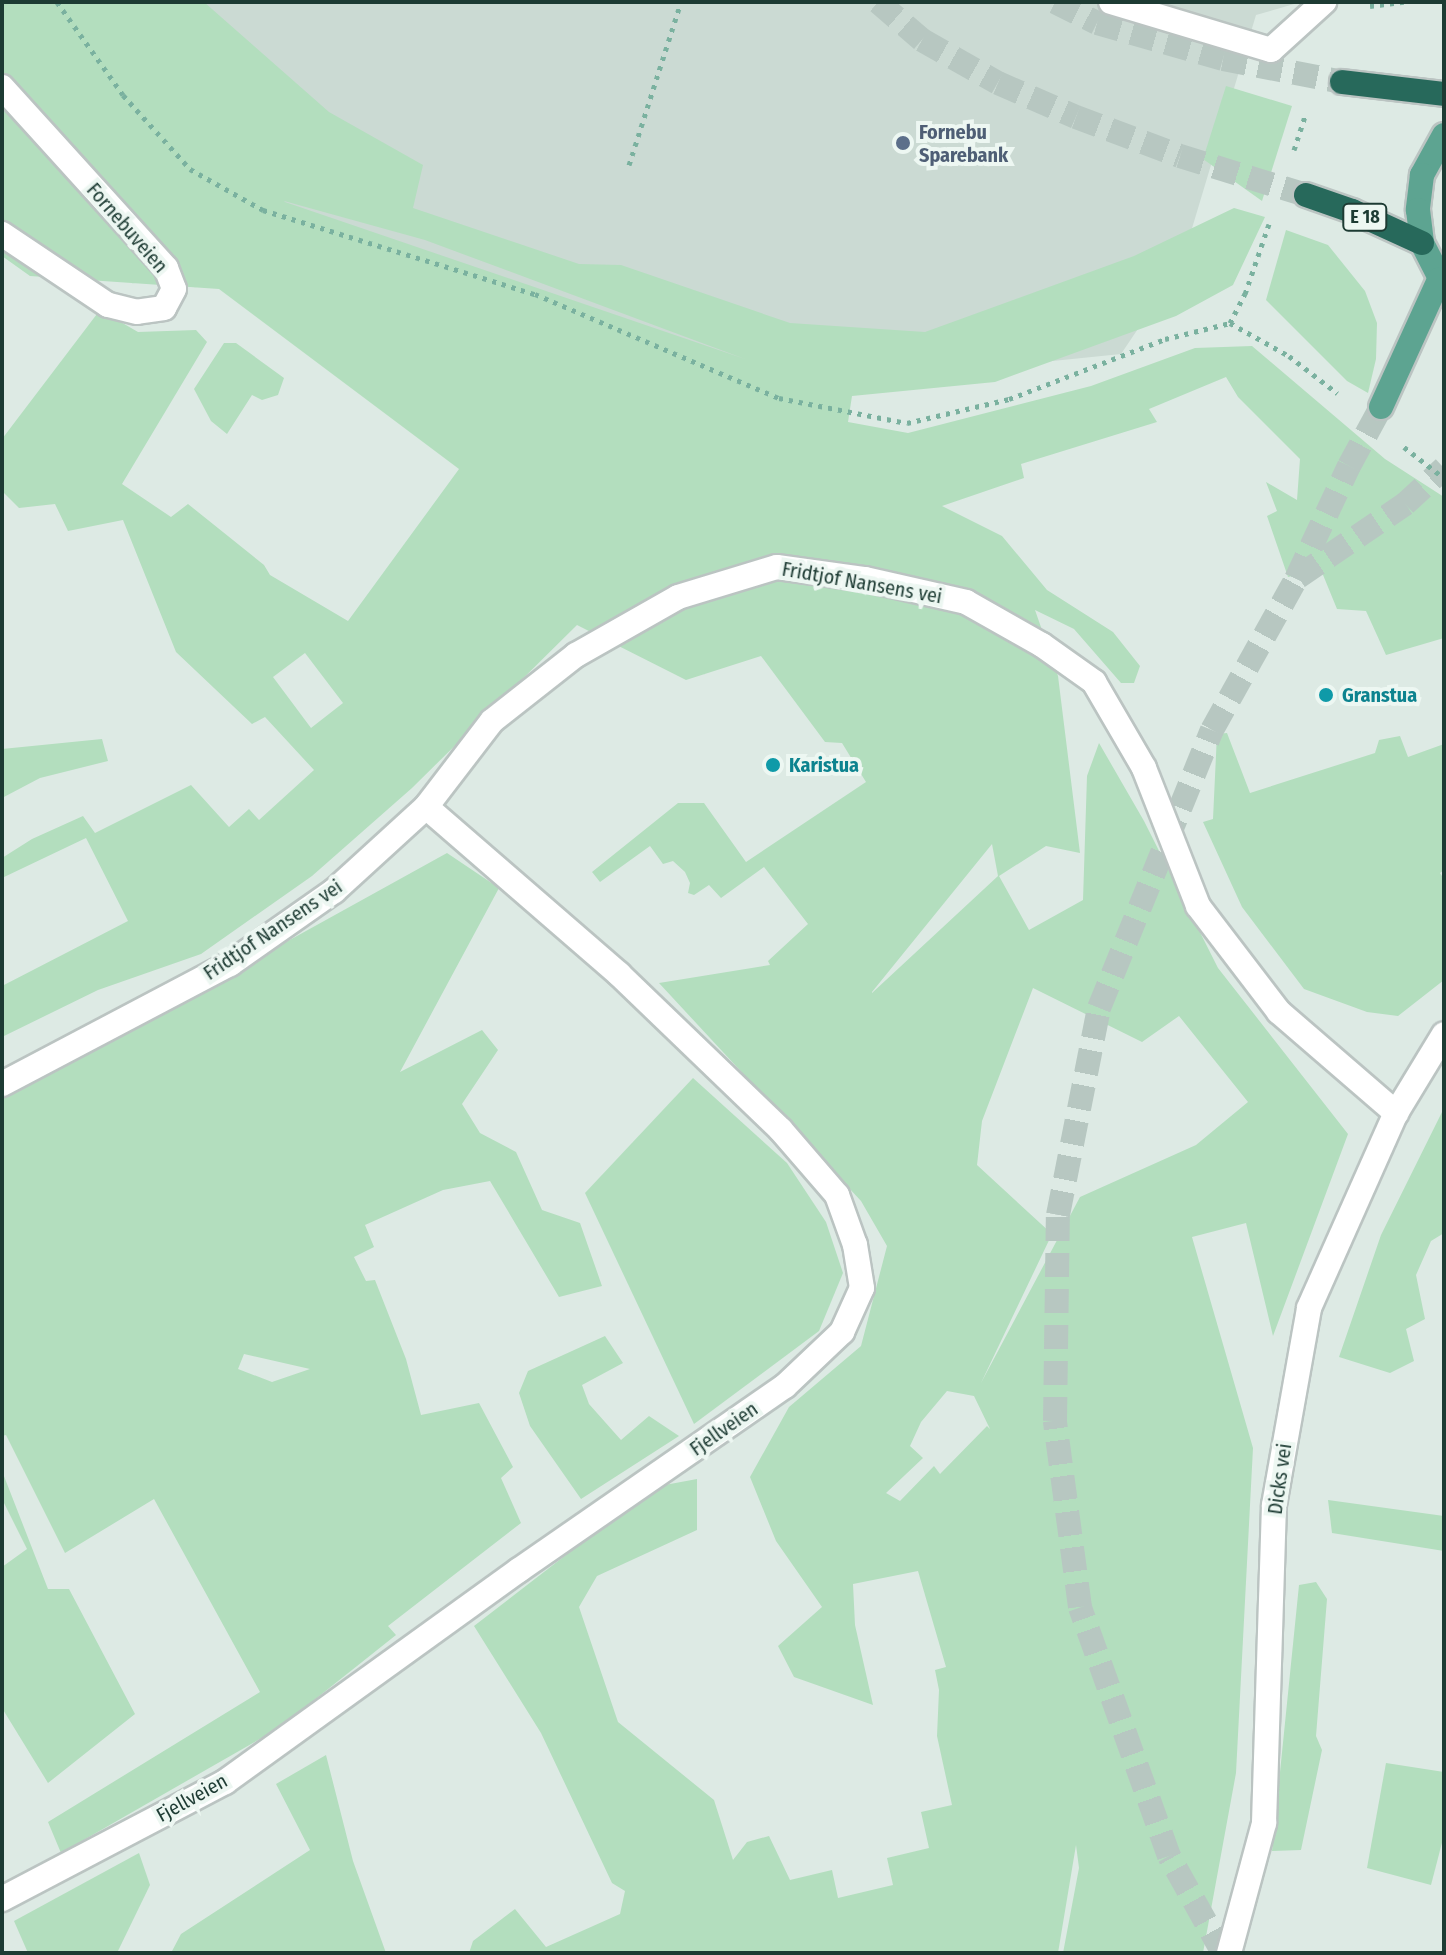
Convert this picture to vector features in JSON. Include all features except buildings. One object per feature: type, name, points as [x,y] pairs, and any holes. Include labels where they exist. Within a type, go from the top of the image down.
[{"type":"highway","points":[[1342,82],[1444,94]]},
{"type":"highway","name":"E 18","points":[[1306,195],[1352,211],[1422,243]]},
{"type":"main road","points":[[1381,407],[1441,283],[1422,243],[1418,210],[1422,175],[1444,135]]},
{"type":"street","points":[[1111,2],[1271,50],[1324,2]]},
{"type":"street","name":"Fornebuveien","points":[[2,87],[166,268],[174,289],[164,308],[137,312],[108,305],[2,234]]},
{"type":"street","name":"Fridtjof Nansens vei","points":[[2,1084],[230,964],[334,891],[426,807],[492,721],[576,655],[678,597],[777,567],[865,579],[966,602],[1042,645],[1094,682],[1144,768],[1198,906],[1279,1012],[1396,1113]]},
{"type":"street","name":"Fjellveien","points":[[2,1899],[225,1782],[519,1570],[785,1386],[842,1332],[862,1288],[855,1245],[837,1195],[780,1129],[619,974],[426,807]]},
{"type":"street","name":"Dicks vei","points":[[1229,1953],[1264,1823],[1274,1505],[1309,1308],[1396,1113],[1444,1034]]},
{"type":"path","points":[[57,2],[123,95],[190,169],[263,210],[535,294],[779,398],[907,423],[1009,399],[1165,339],[1230,323]]},
{"type":"path","points":[[629,165],[681,2]]},
{"type":"shaded area","points":[[52,2],[1301,2],[1256,15],[1181,265],[1121,354],[702,397],[293,252]]},
{"type":"green space","points":[[2,2],[204,2],[329,112],[423,165],[413,208],[579,264],[621,265],[790,323],[925,332],[1134,256],[1234,208],[1265,217],[1233,285],[1176,316],[995,382],[852,396],[848,422],[908,433],[1091,386],[1195,348],[1252,346],[1385,459],[1444,497],[1444,638],[1386,655],[1366,611],[1337,609],[1321,570],[1288,577],[1267,516],[1277,511],[1266,482],[1297,500],[1300,459],[1238,397],[1226,377],[1149,409],[1157,422],[1021,464],[1024,478],[942,506],[1002,536],[1047,590],[1113,632],[1140,666],[1134,683],[1121,683],[1074,629],[1035,610],[1058,676],[1080,853],[1046,846],[999,876],[1029,930],[1083,900],[1087,776],[1099,743],[1144,821],[1218,968],[1348,1134],[1273,1336],[1246,1223],[1192,1237],[1253,1448],[1236,1773],[1203,1953],[1063,1953],[1079,1868],[1076,1845],[1058,1953],[469,1953],[473,1941],[515,1909],[546,1947],[620,1914],[625,1891],[612,1883],[541,1733],[474,1626],[654,1487],[697,1479],[697,1530],[597,1576],[579,1607],[618,1722],[714,1800],[733,1860],[747,1842],[769,1836],[790,1880],[832,1870],[838,1898],[893,1885],[887,1858],[929,1848],[921,1812],[952,1805],[937,1736],[939,1690],[935,1670],[946,1667],[918,1571],[853,1584],[855,1625],[873,1705],[794,1677],[778,1646],[822,1607],[776,1541],[750,1477],[789,1407],[861,1346],[887,1246],[861,1201],[659,983],[770,965],[768,961],[808,924],[764,867],[721,898],[709,885],[694,895],[688,893],[690,883],[685,872],[673,861],[663,864],[650,846],[600,882],[592,872],[678,803],[704,803],[746,862],[866,782],[842,743],[825,742],[761,656],[686,680],[577,625],[412,788],[312,876],[201,954],[98,990],[2,1037],[2,986],[128,921],[86,838],[2,878],[2,858],[32,839],[83,816],[95,833],[191,785],[229,827],[249,809],[259,820],[314,770],[265,717],[252,724],[176,652],[123,520],[68,531],[55,504],[19,508],[2,491],[2,439],[100,310],[138,332],[196,330],[207,342],[122,484],[171,517],[188,504],[264,565],[270,575],[348,621],[459,469],[219,289],[30,276],[2,256]],"holes":[[[285,202],[425,240],[745,359]],[[305,653],[343,703],[311,728],[273,677]],[[992,844],[998,876],[872,992]],[[1033,988],[1142,1042],[1179,1016],[1248,1102],[1196,1145],[1080,1197],[981,1383],[1052,1234],[977,1165],[982,1121]],[[947,1391],[974,1396],[990,1429],[987,1426],[940,1474],[934,1466],[900,1501],[886,1493],[923,1458],[910,1446],[921,1422]]]},
{"type":"green space","points":[[1226,86],[1292,106],[1262,201],[1203,159]]},
{"type":"green space","points":[[1286,230],[1328,245],[1365,291],[1377,323],[1376,359],[1368,393],[1347,381],[1266,300]]},
{"type":"green space","points":[[224,343],[236,343],[284,378],[278,395],[262,400],[252,395],[227,434],[211,421],[194,389]]},
{"type":"green space","points":[[1227,733],[1250,793],[1375,753],[1379,740],[1400,736],[1408,757],[1444,744],[1444,870],[1440,873],[1444,879],[1444,980],[1398,1016],[1367,1012],[1304,989],[1242,907],[1203,822],[1213,819],[1217,734]]},
{"type":"green space","points":[[102,739],[108,761],[40,778],[2,798],[2,749]]},
{"type":"green space","points":[[447,853],[499,888],[400,1072],[482,1030],[498,1050],[462,1104],[480,1133],[516,1152],[542,1210],[580,1223],[602,1286],[559,1297],[490,1181],[443,1190],[365,1225],[374,1247],[354,1257],[366,1281],[375,1280],[406,1359],[421,1415],[479,1403],[513,1467],[501,1478],[521,1523],[388,1626],[396,1635],[279,1728],[61,1853],[48,1822],[260,1692],[154,1499],[65,1553],[6,1435],[2,1436],[2,1099]],"holes":[[[244,1354],[310,1369],[272,1382],[238,1369]]]},
{"type":"green space","points":[[693,1078],[787,1163],[826,1222],[843,1273],[819,1331],[694,1424],[585,1193]]},
{"type":"green space","points":[[1444,1108],[1444,1233],[1431,1241],[1416,1275],[1425,1319],[1406,1329],[1414,1361],[1390,1373],[1339,1357],[1381,1235]]},
{"type":"green space","points":[[605,1336],[623,1363],[582,1385],[589,1404],[621,1440],[649,1416],[679,1436],[581,1499],[530,1426],[519,1393],[528,1371]]},
{"type":"green space","points":[[2,1471],[48,1589],[69,1589],[135,1714],[48,1783],[2,1708],[2,1567],[27,1549],[2,1499]]},
{"type":"green space","points":[[1328,1500],[1444,1516],[1444,1551],[1332,1533]]},
{"type":"green space","points":[[1316,1582],[1327,1599],[1316,1736],[1322,1750],[1301,1850],[1272,1851],[1299,1585]]},
{"type":"green space","points":[[326,1755],[353,1861],[386,1953],[171,1953],[181,1934],[310,1850],[276,1784]]},
{"type":"green space","points":[[1386,1763],[1444,1772],[1444,1835],[1431,1885],[1367,1868]]},
{"type":"green space","points":[[139,1853],[150,1885],[117,1953],[28,1953],[14,1921]]},
{"type":"tunnel","points":[[878,2],[922,40],[998,83],[1076,117],[1180,156],[1306,195]]},
{"type":"tunnel","points":[[1055,2],[1097,23],[1223,59],[1342,82]]},
{"type":"tunnel","points":[[1223,1953],[1169,1856],[1080,1607],[1055,1421],[1058,1215],[1099,1008],[1212,730],[1296,579],[1349,466],[1381,407]]},
{"type":"tunnel","points":[[1298,577],[1405,504],[1444,468]]},
{"type":"place","name":"Fornebu Sparebank","points":[[903,143]]},
{"type":"place","name":"Granstua","points":[[1326,695]]},
{"type":"place","name":"Karistua","points":[[773,765]]}]
